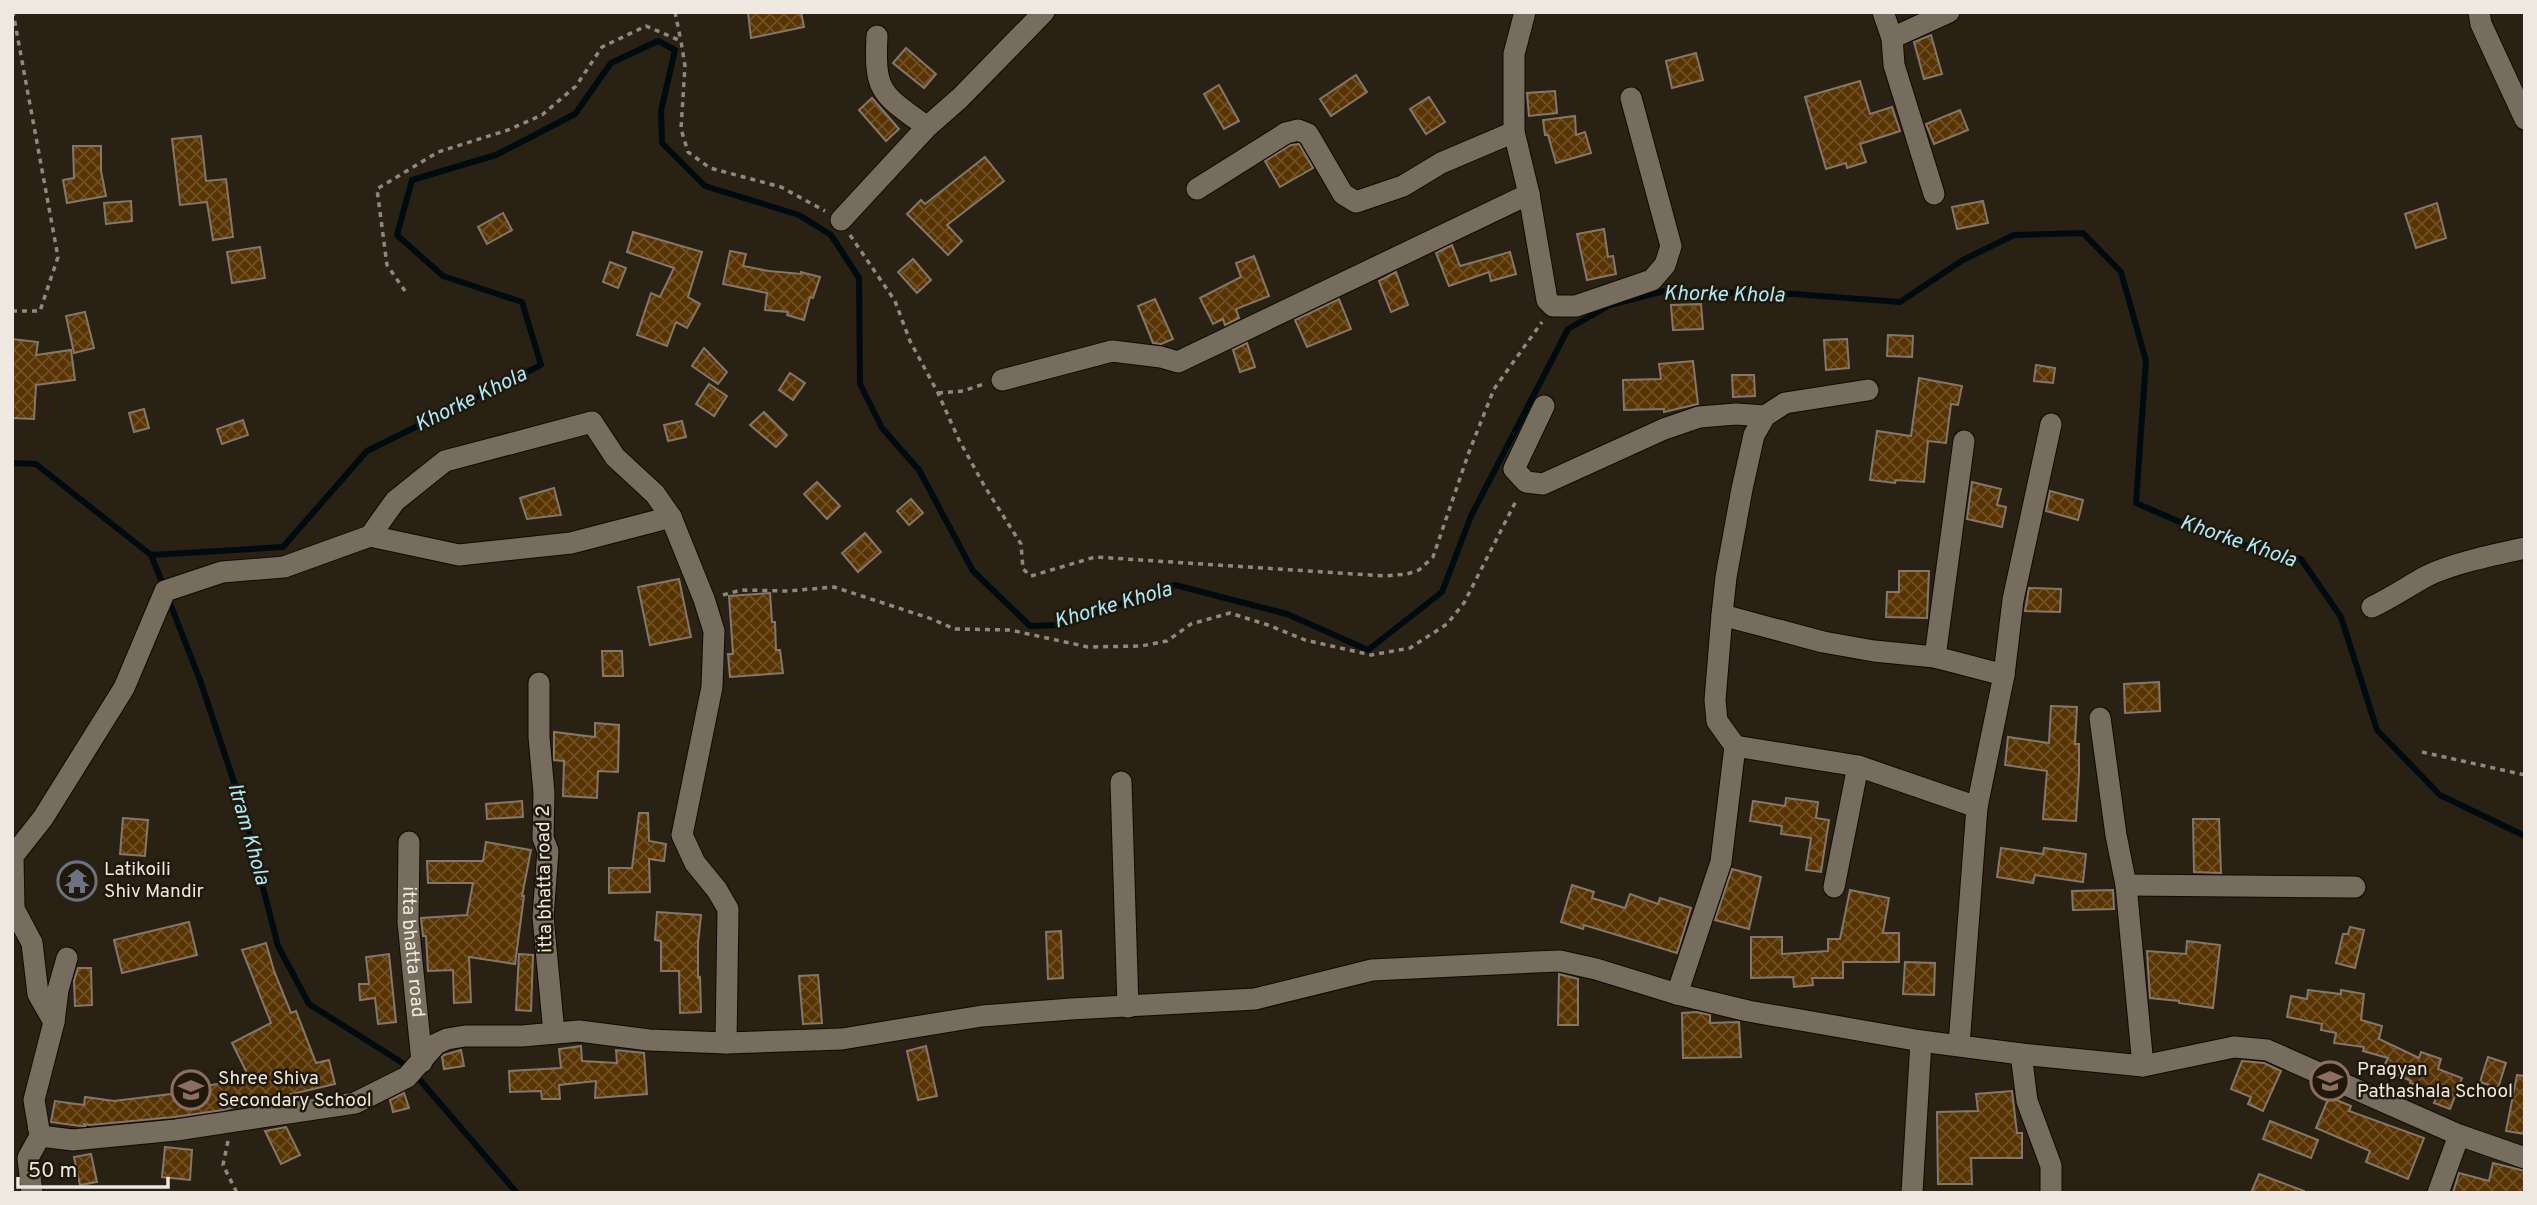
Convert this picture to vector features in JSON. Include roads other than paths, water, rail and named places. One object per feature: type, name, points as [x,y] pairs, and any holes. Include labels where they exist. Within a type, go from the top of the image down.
[{"type":"street","points":[[841,220],[927,127],[1044,12]]},
{"type":"street","points":[[1525,12],[1514,54],[1514,132],[1529,194],[1546,300],[1553,306],[1576,306],[1652,280],[1665,265],[1671,246],[1631,98]]},
{"type":"street","points":[[1883,12],[1892,38],[1894,65],[1934,194]]},
{"type":"street","points":[[1892,38],[1949,12]]},
{"type":"street","points":[[2479,12],[2481,24],[2525,119]]},
{"type":"street","points":[[877,36],[876,68],[882,91],[927,127]]},
{"type":"street","points":[[1197,189],[1286,133],[1298,130],[1308,134],[1343,194],[1356,202],[1403,186],[1441,163],[1514,132]]},
{"type":"street","points":[[1002,380],[1112,351],[1161,357],[1178,362],[1529,194]]},
{"type":"street","points":[[1677,993],[1721,862],[1735,746],[1717,721],[1715,700],[1726,577],[1754,435],[1765,416],[1785,403],[1868,390]]},
{"type":"street","points":[[1544,406],[1514,469],[1526,482],[1543,484],[1664,429],[1699,417],[1736,414],[1765,416]]},
{"type":"street","points":[[370,536],[395,502],[445,461],[592,422],[615,457],[655,494],[671,517],[714,631],[712,687],[682,835],[695,863],[717,890],[728,909],[726,1043]]},
{"type":"street","points":[[1959,1045],[1977,807],[2004,675],[2013,600],[2051,424]]},
{"type":"street","points":[[1935,657],[1964,441]]},
{"type":"street","points":[[54,1022],[38,994],[32,943],[13,910],[13,856],[43,818],[124,688],[165,591],[222,572],[284,567],[370,536],[459,555],[570,543],[671,517]]},
{"type":"street","points":[[2372,607],[2427,576],[2525,548]]},
{"type":"street","points":[[1722,615],[1824,642],[1874,651],[1935,657],[2004,675]]},
{"type":"street","name":"itta bhatta road 2","points":[[539,683],[539,737],[544,793],[543,838],[548,851],[543,917],[554,1033]]},
{"type":"street","points":[[2100,718],[2116,835],[2126,885],[2143,1066]]},
{"type":"street","points":[[1735,746],[1858,766],[1977,807]]},
{"type":"street","points":[[1834,887],[1858,766]]},
{"type":"street","points":[[1121,782],[1128,1007]]},
{"type":"street","name":"itta bhatta road","points":[[409,842],[408,922],[415,1069]]},
{"type":"street","points":[[2126,885],[2355,887]]},
{"type":"street","points":[[40,1136],[34,1100],[67,958]]},
{"type":"street","points":[[40,1136],[73,1140],[176,1130],[355,1103],[415,1069],[436,1044],[465,1036],[522,1036],[579,1031],[649,1040],[726,1043],[842,1039],[982,1016],[1255,999],[1372,970],[1560,961],[1748,1011],[1921,1041],[2021,1054],[2143,1066],[2234,1047],[2267,1051],[2459,1135],[2525,1158]]},
{"type":"street","points":[[1912,1193],[1921,1041]]},
{"type":"street","points":[[2021,1054],[2027,1101],[2051,1166],[2051,1193]]},
{"type":"street","points":[[2438,1193],[2459,1135]]},
{"type":"street","points":[[32,1193],[20,1155],[40,1136]]},
{"type":"waterway","name":"Khorke Khola","points":[[151,555],[283,547],[367,451],[541,365],[522,302],[443,276],[397,235],[412,180],[496,155],[575,114],[611,63],[658,41],[675,50],[661,111],[662,143],[705,186],[799,215],[831,235],[859,278],[860,384],[882,428],[919,470],[973,571],[1030,626],[1061,625],[1175,585],[1287,614],[1368,650],[1442,592],[1471,516],[1568,329],[1610,305],[1664,291],[1794,294],[1900,302],[1963,260],[2014,235],[2083,233],[2121,272],[2146,361],[2136,503],[2219,539],[2301,559],[2341,617],[2377,730],[2440,795],[2525,836]]},
{"type":"waterway","name":"Itram Khola","points":[[12,463],[36,464],[151,555],[164,587]]},
{"type":"waterway","name":"Itram Khola","points":[[168,598],[200,680],[243,809],[278,946],[309,1004],[413,1072],[517,1193]]},
{"type":"place","name":"Latikoili Shiv Mandir","points":[[77,881]]},
{"type":"place","name":"Pragyan Pathashala School","points":[[2330,1081]]},
{"type":"place","name":"Shree Shiva Secondary School","points":[[191,1090]]}]
